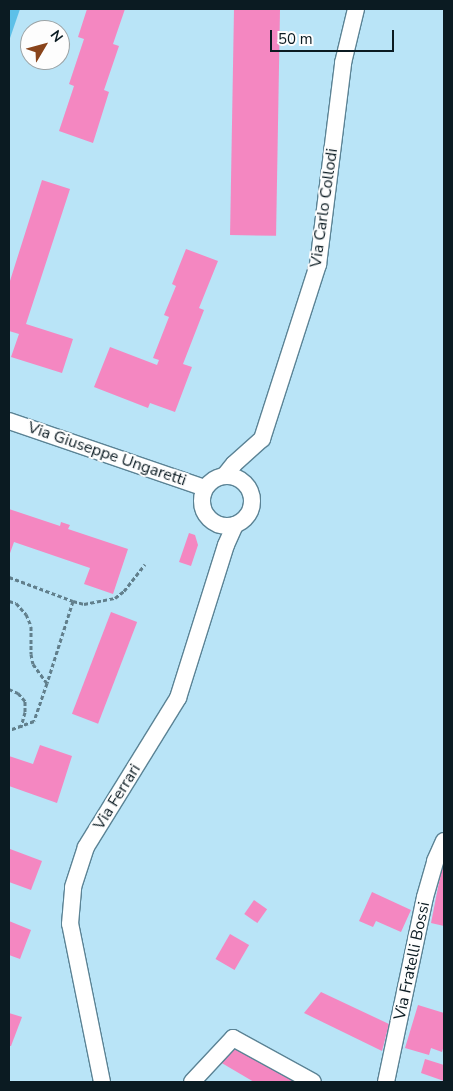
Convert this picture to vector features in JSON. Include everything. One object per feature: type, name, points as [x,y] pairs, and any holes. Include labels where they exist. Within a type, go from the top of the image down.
[{"type":"street","name":"Via Carlo Collodi","points":[[225,475],[234,464],[262,439],[318,265],[343,63],[356,9]]},
{"type":"street","name":"Via Giuseppe Ungaretti","points":[[9,421],[205,488]]},
{"type":"street","points":[[225,475],[238,478],[244,483],[252,498],[248,514],[235,525],[218,525],[210,520],[202,505],[205,488],[215,478],[225,475]]},
{"type":"street","name":"Via Ferrari","points":[[102,1082],[70,924],[73,887],[86,847],[178,698],[226,545],[235,525]]},
{"type":"street","name":"Via Fratelli Bossi","points":[[386,1082],[425,896],[435,861],[444,841]]},
{"type":"street","points":[[192,1082],[233,1038],[313,1082]]},
{"type":"path","points":[[9,577],[84,604],[114,598],[124,591],[144,564]]},
{"type":"path","points":[[9,601],[16,604],[26,614],[31,626],[33,664],[47,683]]},
{"type":"path","points":[[9,730],[34,721],[73,601]]},
{"type":"path","points":[[9,689],[18,693],[25,702],[25,712],[20,727]]},
{"type":"shaded area","points":[[9,9],[20,9],[9,41]]},
{"type":"building","points":[[87,9],[125,9],[113,44],[119,46],[104,90],[109,92],[93,143],[59,131],[74,86],[69,84],[84,39],[78,37]]},
{"type":"building","points":[[234,9],[280,10],[276,236],[230,235]]},
{"type":"building","points":[[42,180],[70,189],[26,324],[73,339],[62,373],[11,357],[19,334],[9,331],[9,284]]},
{"type":"building","points":[[186,249],[218,261],[199,308],[204,310],[183,364],[192,367],[175,412],[150,403],[148,408],[94,387],[110,347],[157,365],[159,360],[153,358],[169,317],[164,315],[176,286],[172,284]]},
{"type":"building","points":[[9,509],[60,526],[61,522],[70,525],[68,529],[128,549],[113,594],[84,584],[90,568],[14,542],[9,556]]},
{"type":"building","points":[[189,533],[195,535],[198,545],[191,566],[179,562]]},
{"type":"building","points":[[111,612],[137,622],[98,724],[72,714]]},
{"type":"building","points":[[40,745],[72,756],[57,803],[9,786],[9,756],[33,764]]},
{"type":"building","points":[[10,849],[42,861],[31,890],[9,882]]},
{"type":"building","points":[[444,863],[444,926],[431,923]]},
{"type":"building","points":[[372,892],[411,910],[401,932],[376,921],[373,927],[359,921]]},
{"type":"building","points":[[254,900],[267,909],[257,923],[244,914]]},
{"type":"building","points":[[9,921],[31,930],[20,959],[9,955]]},
{"type":"building","points":[[230,934],[249,945],[235,970],[216,959]]},
{"type":"building","points":[[321,992],[389,1024],[382,1051],[304,1013]]},
{"type":"building","points":[[418,1005],[444,1013],[444,1045],[442,1052],[431,1048],[429,1055],[405,1048]]},
{"type":"building","points":[[9,1013],[22,1017],[11,1046],[9,1046]]},
{"type":"building","points":[[232,1047],[296,1082],[254,1082],[220,1062]]},
{"type":"building","points":[[425,1059],[444,1065],[444,1081],[421,1073]]}]
